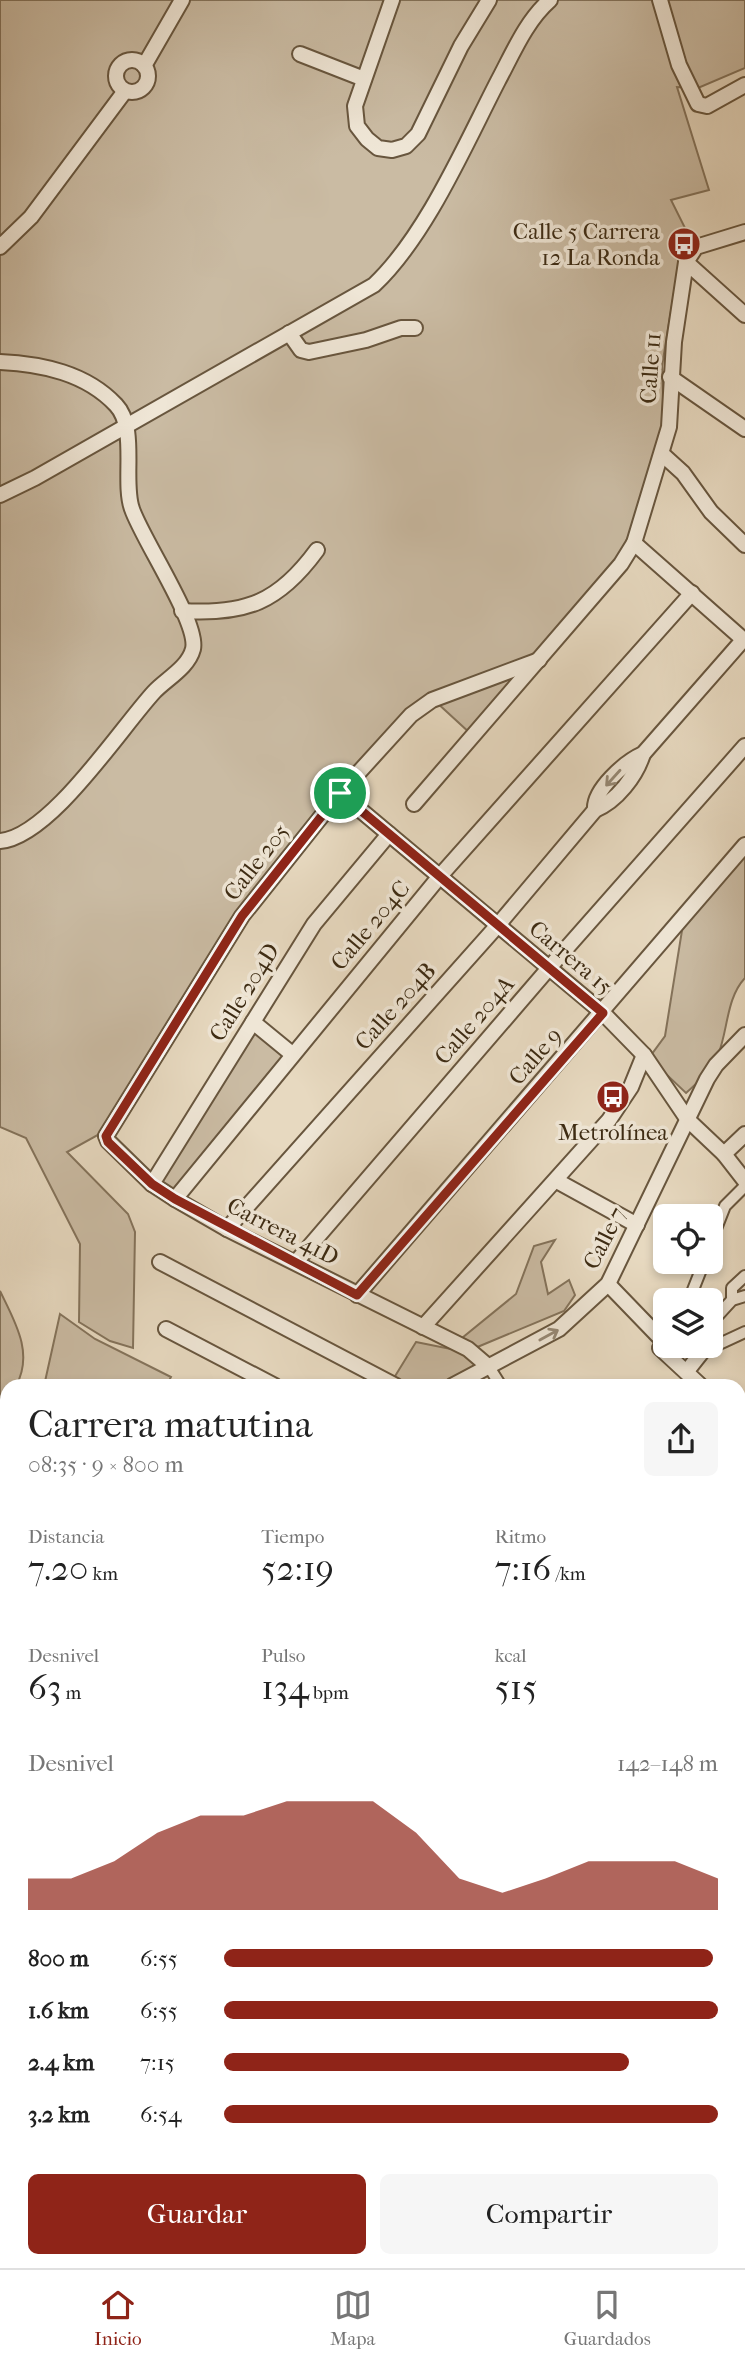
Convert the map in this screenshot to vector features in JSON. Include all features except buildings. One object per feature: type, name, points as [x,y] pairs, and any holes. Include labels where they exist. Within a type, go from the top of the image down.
[{"type":"street","points":[[144,66],[182,0]]},
{"type":"street","points":[[392,0],[355,106],[357,126],[367,139],[379,148],[392,150],[406,146],[418,134],[461,46],[489,0]]},
{"type":"street","points":[[0,495],[35,478],[125,424],[374,285],[398,262],[458,158],[521,36],[550,0]]},
{"type":"street","points":[[660,0],[679,65],[698,104],[707,106],[745,85]]},
{"type":"street","points":[[300,54],[364,79]]},
{"type":"street","points":[[128,61],[144,66],[148,74],[144,87],[135,92],[125,91],[116,77],[119,67],[128,61]]},
{"type":"street","points":[[0,247],[31,217],[125,91]]},
{"type":"street","points":[[745,232],[696,247],[686,262],[745,315]]},
{"type":"street","name":"Calle 11","points":[[634,543],[669,427],[670,377],[686,262]]},
{"type":"street","points":[[289,333],[301,350],[309,352],[366,340],[401,328],[415,328]]},
{"type":"street","points":[[0,362],[52,368],[75,377],[118,407],[125,424],[131,508],[182,611],[192,637],[193,649],[187,662],[154,691],[81,782],[35,825],[8,841],[0,841]]},
{"type":"street","points":[[670,377],[745,429]]},
{"type":"street","points":[[662,454],[683,473],[711,512],[743,542]]},
{"type":"street","points":[[414,804],[621,564],[634,543],[744,640]]},
{"type":"street","points":[[182,611],[219,612],[242,608],[271,596],[295,580],[317,550]]},
{"type":"street","name":"Calle 204C","points":[[175,1199],[440,876],[692,593]]},
{"type":"street","name":"Calle 204B","points":[[227,1229],[498,925],[595,810],[610,802],[637,770],[643,754],[744,640]]},
{"type":"street","name":"Calle 205","points":[[106,1136],[242,916],[340,793],[411,715],[432,700],[539,660]]},
{"type":"street","name":"Calle 204A","points":[[296,1262],[549,968],[745,746]]},
{"type":"street","name":"Carrera 15","points":[[340,793],[603,1013],[645,1055],[688,1120],[724,1154],[745,1184]]},
{"type":"street","name":"Calle 204D","points":[[152,1184],[314,924],[389,834]]},
{"type":"street","name":"Calle 9","points":[[357,1295],[603,1013],[745,845]]},
{"type":"street","points":[[253,1022],[292,1054]]},
{"type":"street","name":"Calle 7","points":[[466,1379],[559,1329],[608,1284],[716,1065],[745,1035]]},
{"type":"street","points":[[423,1327],[609,1120],[631,1087],[645,1055]]},
{"type":"street","points":[[724,1154],[745,1134]]},
{"type":"street","name":"Carrera 41D","points":[[106,1136],[108,1142],[152,1184],[175,1199],[227,1229],[468,1349],[489,1367]]},
{"type":"street","points":[[557,1181],[637,1225]]},
{"type":"street","points":[[723,1211],[745,1184]]},
{"type":"street","points":[[160,1262],[376,1379]]},
{"type":"street","points":[[732,1300],[732,1288],[745,1276]]},
{"type":"street","points":[[608,1284],[653,1330]]},
{"type":"street","points":[[723,1310],[732,1300],[745,1296]]},
{"type":"street","points":[[441,1307],[442,1337]]},
{"type":"street","points":[[166,1329],[262,1379]]},
{"type":"street","points":[[723,1340],[745,1332]]},
{"type":"street","points":[[672,1358],[694,1379]]},
{"type":"street","points":[[687,1371],[695,1358]]},
{"type":"street","points":[[489,1367],[497,1379]]},
{"type":"shaded area","points":[[0,0],[745,0],[745,68],[698,88],[677,87],[709,190],[671,200],[690,238],[679,262],[662,366],[664,428],[622,559],[471,734],[435,701],[409,714],[241,914],[105,1131],[67,1152],[128,1214],[135,1232],[133,1348],[110,1341],[79,1322],[80,1244],[26,1138],[0,1127]]},
{"type":"shaded area","points":[[745,849],[745,978],[734,995],[715,1061],[686,1093],[649,1058],[665,1036],[684,918]]},
{"type":"shaded area","points":[[253,1025],[288,1055],[177,1194],[159,1180]]},
{"type":"shaded area","points":[[555,1240],[541,1262],[548,1294],[569,1280],[575,1295],[564,1311],[475,1348],[462,1338],[516,1294],[534,1246]]},
{"type":"shaded area","points":[[0,1291],[20,1338],[23,1362],[19,1379],[0,1379]]},
{"type":"shaded area","points":[[60,1314],[95,1339],[171,1377],[170,1379],[46,1379]]},
{"type":"shaded area","points":[[416,1342],[471,1353],[477,1371],[460,1379],[393,1379]]},
{"type":"place","name":"Calle 5 Carrera 12 La Ronda","points":[[684,244]]},
{"type":"place","name":"Metrolínea","points":[[613,1097]]},
{"type":"route","points":[[340,793],[603,1013],[357,1295],[227,1229],[175,1199],[152,1184],[108,1142],[106,1136],[242,916],[340,793]]}]
